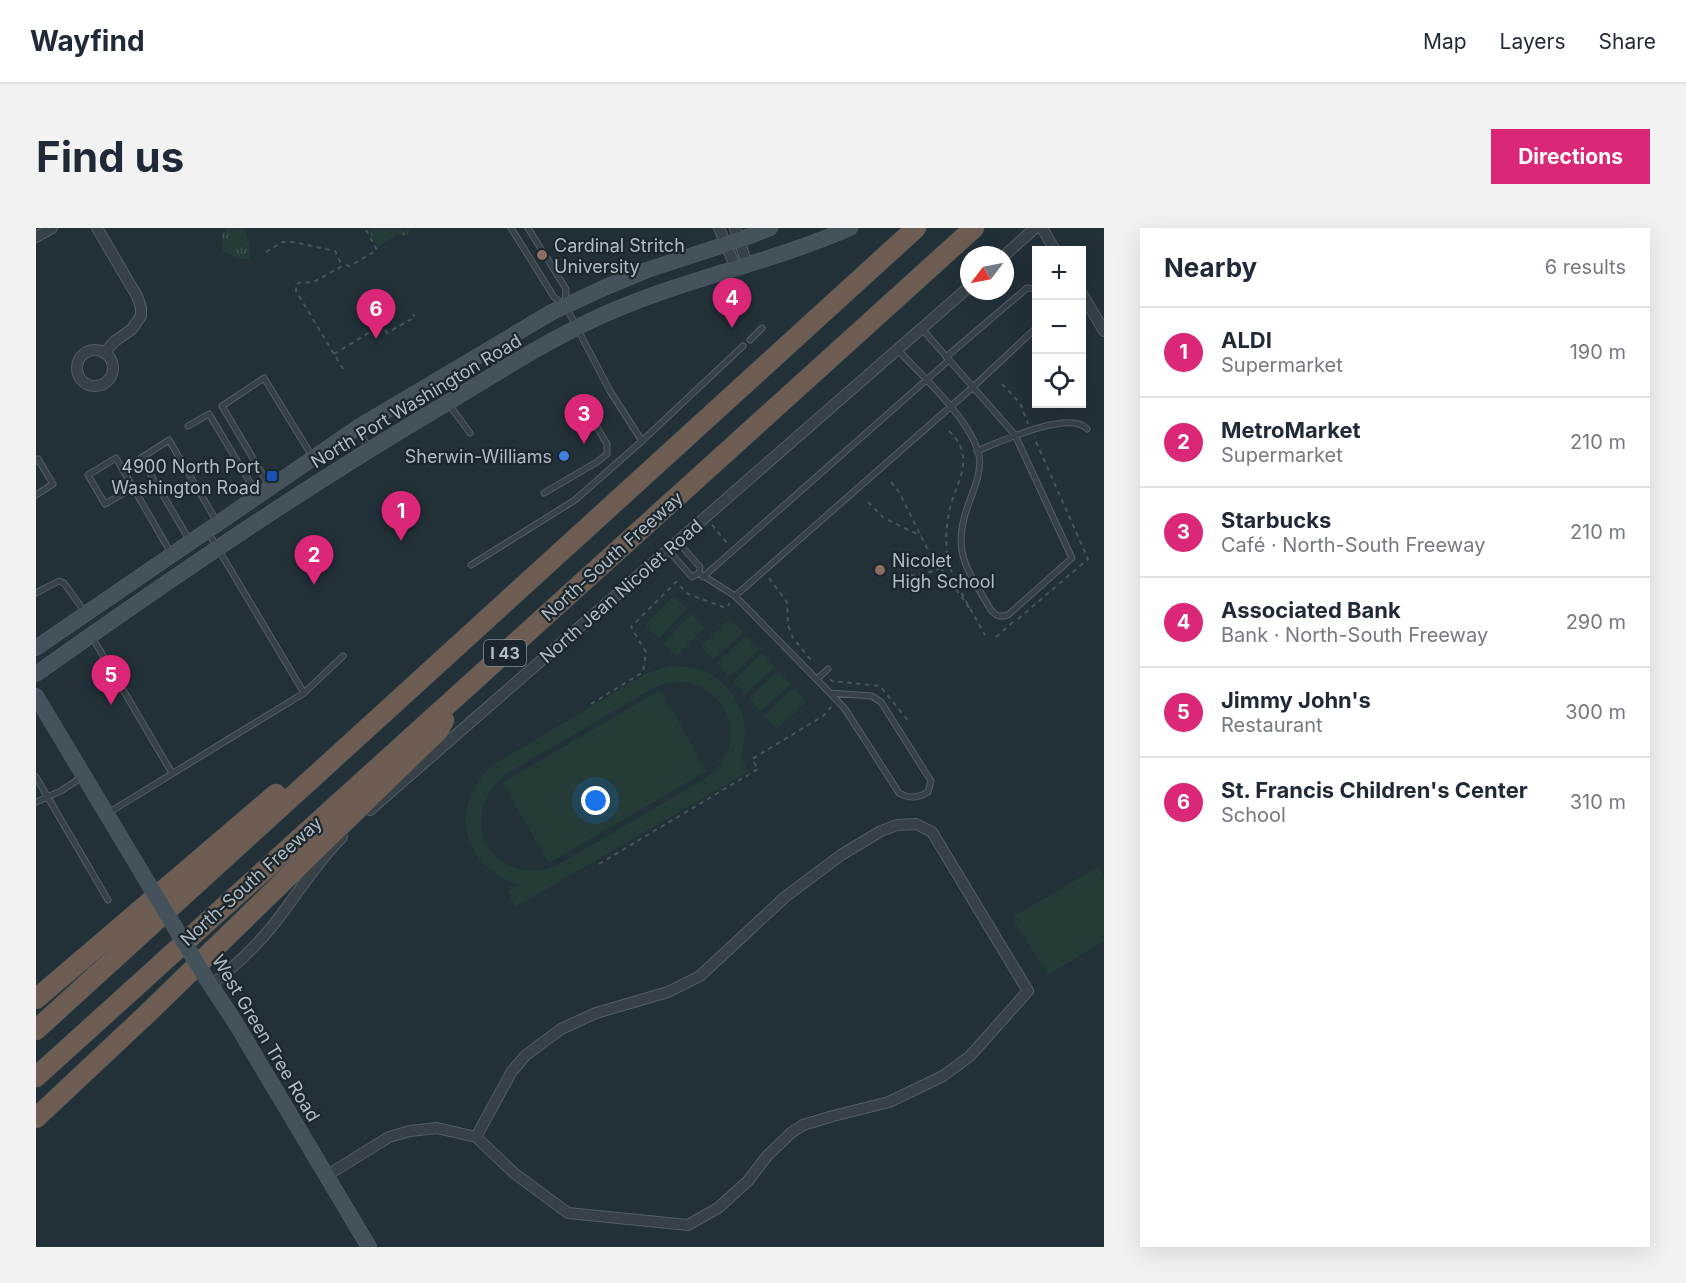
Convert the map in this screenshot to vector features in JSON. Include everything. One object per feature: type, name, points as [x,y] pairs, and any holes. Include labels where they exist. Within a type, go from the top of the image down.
[{"type":"highway","name":"North-South Freeway","points":[[36,1030],[916,228]]},
{"type":"highway","name":"North-South Freeway","points":[[36,1077],[974,228]]},
{"type":"highway","points":[[36,1118],[438,731],[459,694]]},
{"type":"highway","points":[[36,999],[344,735],[394,703]]},
{"type":"main road","name":"North Port Washington Road","points":[[36,648],[357,428],[565,305],[647,270],[733,238],[770,228]]},
{"type":"main road","name":"North Port Washington Road","points":[[36,674],[134,604],[370,449],[576,328],[624,306],[816,242],[850,228]]},
{"type":"main road","name":"West Green Tree Road","points":[[36,696],[369,1247]]},
{"type":"street","points":[[36,237],[52,228]]},
{"type":"street","points":[[97,228],[137,296],[141,308],[141,316],[132,329],[104,352]]},
{"type":"street","points":[[719,228],[733,238],[741,266]]},
{"type":"street","points":[[1014,247],[1035,228]]},
{"type":"street","points":[[1042,228],[1053,246]]},
{"type":"street","name":"North Jean Nicolet Road","points":[[208,980],[227,973],[264,935],[322,860],[360,820],[960,295]]},
{"type":"street","points":[[1086,300],[1104,331]]},
{"type":"street","points":[[326,1176],[388,1137],[410,1131],[437,1128],[477,1137],[514,1173],[568,1213],[688,1225],[718,1208],[748,1180],[767,1156],[803,1125],[889,1102],[943,1076],[970,1056],[1028,991],[933,832],[916,824],[897,825],[881,831],[841,855],[785,897],[700,976],[668,992],[596,1013],[561,1029],[535,1048],[512,1071],[477,1137]]},
{"type":"lane","points":[[511,228],[554,297],[565,305],[610,391],[642,441]]},
{"type":"lane","points":[[528,228],[566,289],[565,305]]},
{"type":"lane","points":[[668,550],[692,577],[701,575],[733,550],[1027,288],[1032,289]]},
{"type":"lane","points":[[750,340],[762,328]]},
{"type":"lane","points":[[898,350],[969,430],[977,451],[979,473],[961,527],[960,542],[963,560],[991,610],[1001,617],[1014,610],[1072,558],[1015,435],[922,329]]},
{"type":"lane","points":[[735,596],[973,387],[1032,332]]},
{"type":"lane","points":[[471,565],[575,500],[743,346]]},
{"type":"lane","points":[[488,350],[501,371]]},
{"type":"lane","points":[[264,491],[222,406],[264,378],[313,457]]},
{"type":"lane","points":[[448,403],[470,434]]},
{"type":"lane","points":[[544,493],[607,454],[607,444],[584,406]]},
{"type":"lane","points":[[188,426],[208,414],[264,491]]},
{"type":"lane","points":[[977,451],[1015,435],[1070,422],[1084,425],[1087,429]]},
{"type":"lane","points":[[357,428],[370,449]]},
{"type":"lane","points":[[190,542],[141,458],[169,440],[212,527],[218,548],[304,693]]},
{"type":"lane","points":[[134,488],[105,504],[88,475],[116,458],[134,488],[172,554]]},
{"type":"lane","points":[[36,461],[38,459],[53,484],[36,495]]},
{"type":"lane","points":[[678,542],[700,567],[701,575]]},
{"type":"lane","points":[[701,575],[735,596],[831,693],[899,793],[913,797],[928,792],[931,781],[880,702],[872,696],[831,693]]},
{"type":"lane","points":[[36,593],[59,581],[64,583],[86,613]]},
{"type":"lane","points":[[91,636],[172,773]]},
{"type":"lane","points":[[107,813],[304,693],[343,656]]},
{"type":"lane","points":[[817,679],[826,671]]},
{"type":"lane","points":[[36,802],[84,776]]},
{"type":"lane","points":[[36,777],[108,900]]},
{"type":"path","points":[[343,369],[296,291],[296,284],[312,283],[342,266],[350,266],[377,250],[365,228]]},
{"type":"path","points":[[266,252],[282,242],[302,243],[335,251],[342,266]]},
{"type":"path","points":[[386,330],[387,333],[415,317],[413,314]]},
{"type":"path","points":[[334,354],[380,326]]},
{"type":"path","points":[[891,482],[899,492],[940,568],[974,614]]},
{"type":"path","points":[[868,502],[884,518],[921,536]]},
{"type":"path","points":[[708,515],[710,523],[733,550]]},
{"type":"path","points":[[903,580],[908,576],[930,572],[949,562]]},
{"type":"path","points":[[763,571],[787,602],[788,625],[798,647],[826,671],[832,681],[880,686],[910,723]]},
{"type":"path","points":[[591,704],[644,672],[646,652],[631,627],[676,582],[688,594],[726,608],[735,596]]},
{"type":"path","points":[[599,864],[758,769],[752,759],[823,716],[838,701]]},
{"type":"green space","points":[[228,228],[244,228],[250,247],[250,259],[237,259],[222,250],[222,235]]},
{"type":"green space","points":[[369,228],[405,230],[408,228],[411,232],[405,236],[398,234],[378,247]]},
{"type":"green space","points":[[673,596],[687,609],[659,638],[645,625]]},
{"type":"green space","points":[[691,614],[705,627],[677,656],[664,643]]},
{"type":"green space","points":[[730,619],[743,632],[713,660],[701,646]]},
{"type":"green space","points":[[746,636],[759,650],[729,677],[717,663]]},
{"type":"green space","points":[[762,653],[775,667],[745,694],[733,681]]},
{"type":"green space","points":[[669,666],[685,667],[707,672],[721,682],[735,698],[743,717],[745,737],[741,758],[749,771],[516,907],[507,892],[519,885],[499,876],[484,864],[473,850],[467,833],[466,816],[470,798],[479,781],[493,765],[645,674]],"holes":[[[687,682],[699,687],[720,702],[730,724],[731,736],[729,749],[722,762],[706,778],[554,867],[532,870],[513,867],[498,858],[487,846],[481,830],[482,812],[489,794],[503,776],[655,687],[667,683]]]},
{"type":"green space","points":[[778,671],[791,684],[761,711],[749,698]]},
{"type":"green space","points":[[794,688],[806,702],[777,729],[764,715]]},
{"type":"green space","points":[[660,690],[707,771],[549,863],[502,783]]},
{"type":"green space","points":[[1098,867],[1104,877],[1104,941],[1048,975],[1012,917]]},
{"type":"place","name":"Cardinal Stritch University","points":[[542,255]]},
{"type":"place","name":"Associated Bank","points":[[732,328]]},
{"type":"place","name":"St. Francis Children's Center","points":[[376,339]]},
{"type":"place","name":"Starbucks","points":[[584,444]]},
{"type":"place","name":"Sherwin-Williams","points":[[564,456]]},
{"type":"place","name":"4900 North Port Washington Road","points":[[272,476]]},
{"type":"place","name":"ALDI","points":[[401,541]]},
{"type":"place","name":"Nicolet High School","points":[[880,570]]},
{"type":"place","name":"MetroMarket","points":[[314,585]]},
{"type":"place","name":"Jimmy John's","points":[[111,705]]}]
